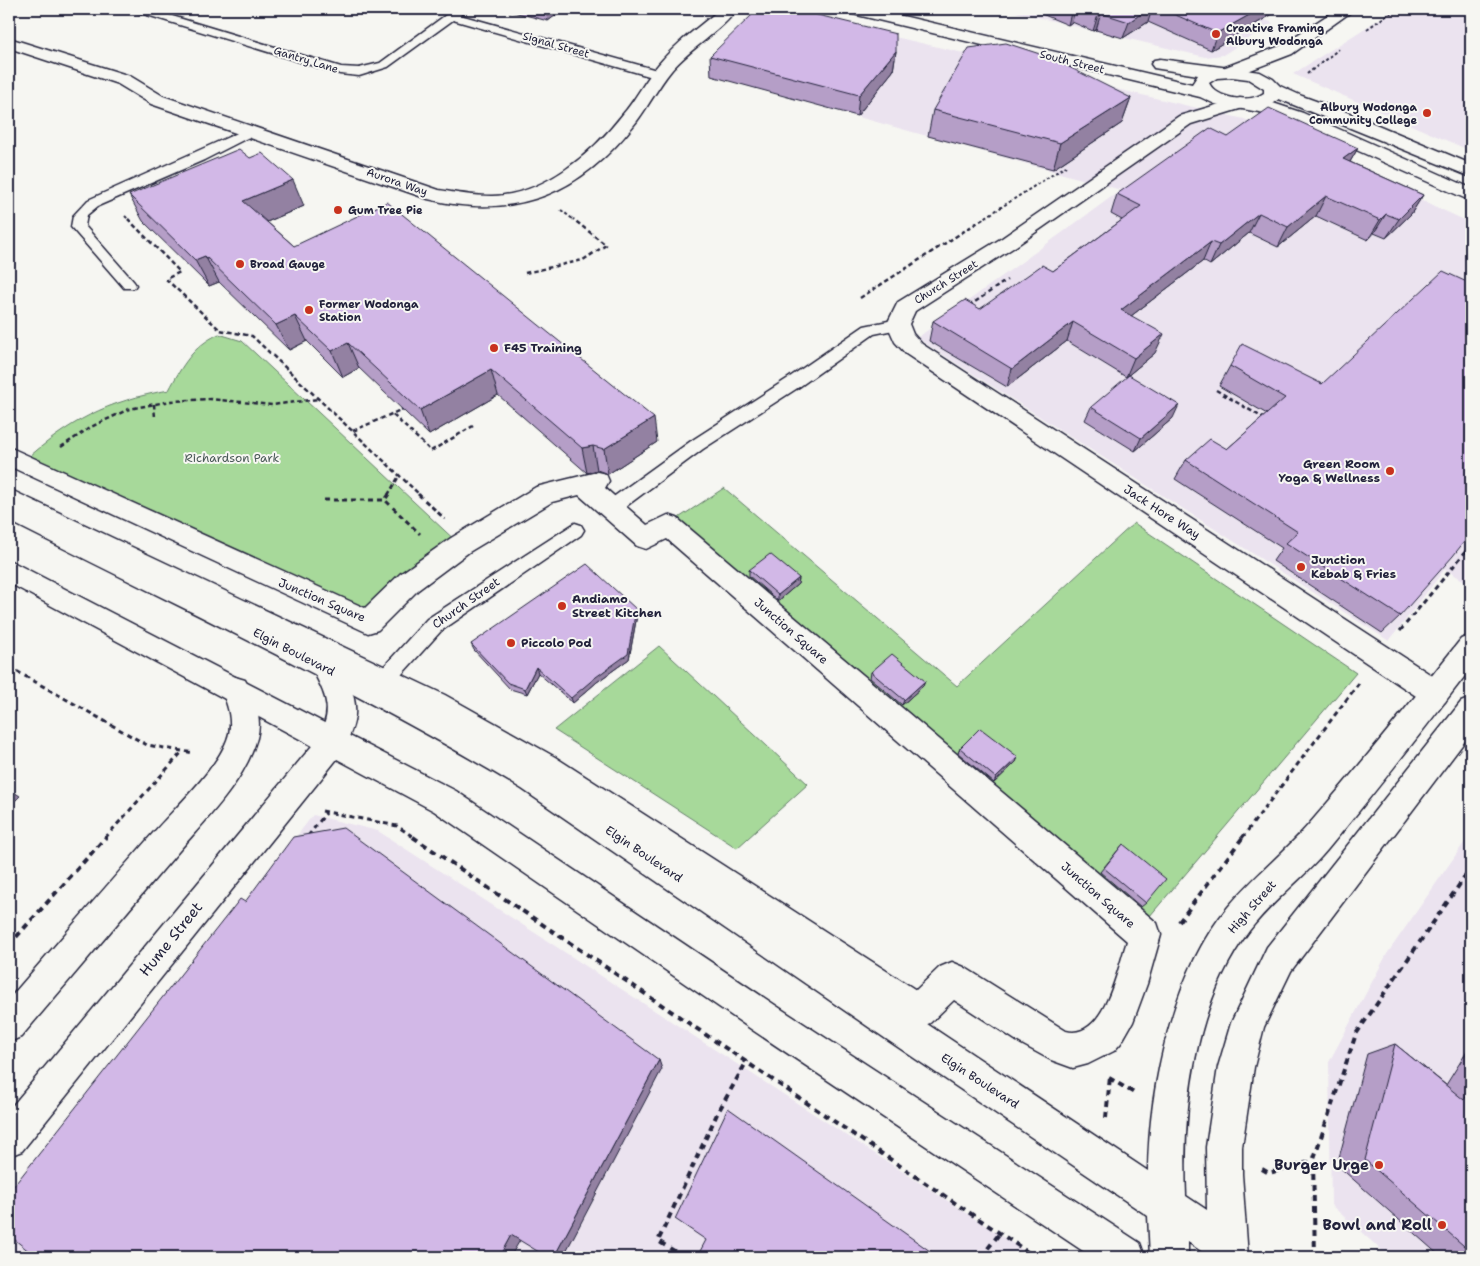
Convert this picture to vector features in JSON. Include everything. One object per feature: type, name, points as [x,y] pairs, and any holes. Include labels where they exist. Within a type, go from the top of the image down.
[{"type":"street","name":"Aurora Way","points":[[9,43],[124,80],[157,100],[434,195],[468,202],[513,200],[544,191],[567,178],[625,124],[664,68],[729,9]]},
{"type":"street","name":"South Street","points":[[853,9],[1204,92],[1219,100],[1241,103]]},
{"type":"street","points":[[1224,72],[1286,50],[1347,9]]},
{"type":"street","points":[[959,34],[971,19]]},
{"type":"street","points":[[1241,103],[1266,101],[1272,96],[1275,70],[1286,50]]},
{"type":"street","points":[[1106,70],[1116,53]]},
{"type":"street","points":[[1141,59],[1183,69],[1254,75],[1266,80],[1273,88],[1300,102],[1343,117],[1471,171]]},
{"type":"street","name":"Church Street","points":[[1185,120],[1204,92],[1200,83],[1202,78],[1224,72]]},
{"type":"street","points":[[1241,103],[1274,109],[1297,117],[1471,195]]},
{"type":"street","name":"Church Street","points":[[898,324],[906,307],[1009,242],[1185,120],[1241,103]]},
{"type":"street","name":"Jack Hore Way","points":[[898,324],[903,337],[914,349],[1435,692]]},
{"type":"street","name":"Junction Square","points":[[9,456],[368,622],[409,582],[468,540],[545,494],[596,481],[588,487],[646,539],[668,525],[1145,935],[1122,1005],[1110,1030],[1097,1043],[1073,1050],[1048,1040],[952,979],[918,1011],[544,767],[435,704],[379,686],[9,498]]},
{"type":"street","name":"Elgin Boulevard","points":[[9,510],[326,668],[379,686],[534,779],[901,1029],[1167,1206],[1234,1254]]},
{"type":"street","points":[[9,571],[406,779],[468,816],[746,1006],[1126,1257]]},
{"type":"street","name":"High Street","points":[[1170,1257],[1167,1206],[1167,1145],[1180,1059],[1194,1007],[1224,942],[1254,902],[1314,843],[1471,647]]},
{"type":"street","points":[[326,668],[337,682],[342,694],[340,727],[334,742]]},
{"type":"street","points":[[9,1025],[183,822],[229,763],[241,742],[245,724],[243,706],[235,689]]},
{"type":"street","points":[[1234,1254],[1223,1174],[1224,1147],[1236,1066],[1248,1023],[1279,959],[1471,711]]},
{"type":"street","name":"Hume Street","points":[[9,1138],[290,793],[334,742]]},
{"type":"lane","name":"Gantry Lane","points":[[138,9],[340,70],[359,72],[384,65],[456,12]]},
{"type":"lane","name":"Signal Street","points":[[456,12],[660,74]]},
{"type":"lane","points":[[129,284],[78,227],[77,220],[80,213],[93,203],[199,158],[251,131]]},
{"type":"lane","points":[[610,508],[697,445],[869,330],[898,324]]},
{"type":"lane","name":"Church Street","points":[[379,686],[423,635],[446,615],[575,530]]},
{"type":"path","points":[[860,298],[1066,165]]},
{"type":"path","points":[[525,273],[583,260],[606,245],[555,206]]},
{"type":"path","points":[[121,212],[180,272],[166,279],[184,298],[220,330],[252,336],[468,540]]},
{"type":"path","points":[[962,311],[1008,279]]},
{"type":"path","points":[[1216,390],[1270,422]]},
{"type":"path","points":[[35,469],[55,451],[91,426],[129,409],[171,401],[210,399],[272,405],[318,399]]},
{"type":"path","points":[[154,404],[155,418]]},
{"type":"path","points":[[353,431],[393,415],[410,405]]},
{"type":"path","points":[[393,415],[431,451],[473,426]]},
{"type":"path","points":[[385,500],[400,476]]},
{"type":"path","points":[[324,500],[385,500],[444,556]]},
{"type":"path","points":[[1176,927],[1380,655],[1471,545]]},
{"type":"path","points":[[9,667],[147,745],[214,757],[229,763]]},
{"type":"path","points":[[9,945],[183,751]]},
{"type":"path","points":[[290,793],[326,813],[397,826],[1035,1257]]},
{"type":"path","points":[[303,842],[326,813]]},
{"type":"path","points":[[1315,1257],[1313,1161],[1356,1034],[1471,868]]},
{"type":"path","points":[[684,1257],[658,1241],[717,1114],[747,1061]]},
{"type":"path","points":[[1109,1078],[1113,1069]]},
{"type":"path","points":[[982,1257],[1000,1233]]},
{"type":"shaded area","points":[[776,9],[1244,119],[1471,223],[1471,585],[1445,569],[1389,641],[917,338],[1121,190],[711,76]]},
{"type":"shaded area","points":[[1003,9],[1240,9],[1273,23],[1223,55],[1205,57]]},
{"type":"shaded area","name":"Albury Wodonga Community College","points":[[1395,9],[1471,9],[1471,151],[1293,74]]},
{"type":"shaded area","points":[[313,815],[378,831],[1034,1257],[9,1257],[9,1208]]},
{"type":"shaded area","points":[[1471,833],[1471,1257],[1389,1257],[1331,1205],[1329,1062],[1387,954]]},
{"type":"green space","name":"Richardson Park","points":[[219,334],[242,341],[460,545],[368,622],[22,463],[56,435],[90,415],[126,400],[169,390],[195,351],[202,344]]},
{"type":"green space","points":[[724,488],[957,686],[1134,523],[1356,673],[1138,930],[668,525]]},
{"type":"green space","points":[[659,646],[808,784],[737,848],[554,730]]},
{"type":"building","points":[[758,9],[793,9],[896,34],[896,51],[859,95],[710,56]]},
{"type":"building","points":[[1084,9],[1148,9],[1129,22],[1101,13],[1098,15]]},
{"type":"building","points":[[1162,9],[1260,9],[1217,33]]},
{"type":"building","points":[[1006,43],[1049,57],[1131,98],[1060,143],[933,110],[969,48]]},
{"type":"building","points":[[1269,108],[1358,148],[1343,159],[1423,195],[1399,219],[1386,214],[1380,220],[1326,196],[1288,227],[1259,213],[1219,245],[1211,242],[1121,310],[1164,334],[1134,358],[1073,322],[1012,369],[933,321],[965,300],[980,309],[1042,265],[1053,271],[1141,206],[1117,194],[1210,128],[1228,137]]},
{"type":"building","points":[[239,149],[250,158],[262,153],[293,180],[243,201],[294,246],[387,202],[654,418],[604,449],[593,446],[582,448],[491,370],[420,410],[348,343],[332,351],[295,316],[276,325],[205,256],[195,260],[129,195]]},
{"type":"building","points":[[1443,271],[1471,284],[1471,533],[1400,616],[1286,543],[1298,532],[1186,460],[1210,439],[1227,449],[1285,398],[1230,366],[1242,344],[1322,384]]},
{"type":"building","points":[[1129,375],[1179,405],[1141,438],[1091,407]]},
{"type":"building","points":[[770,554],[799,578],[778,595],[749,570]]},
{"type":"building","points":[[587,564],[636,609],[628,654],[571,698],[536,667],[525,689],[508,683],[471,644]]},
{"type":"building","points":[[892,654],[925,681],[904,700],[871,672]]},
{"type":"building","points":[[980,728],[1018,757],[996,778],[960,748]]},
{"type":"building","points":[[343,828],[659,1060],[554,1257],[547,1257],[511,1235],[499,1257],[36,1257],[9,1235],[9,1192],[240,899],[245,902],[293,837]]},
{"type":"building","points":[[1123,844],[1166,879],[1146,903],[1104,868]]},
{"type":"building","points":[[1395,1044],[1464,1100],[1471,1088],[1471,1252],[1365,1160]]},
{"type":"building","points":[[728,1108],[937,1256],[697,1257],[706,1240],[675,1219]]},
{"type":"place","name":"Creative Framing Albury Wodonga","points":[[1216,34]]},
{"type":"place","name":"Albury Wodonga Community College","points":[[1427,113]]},
{"type":"place","name":"Gum Tree Pie","points":[[338,210]]},
{"type":"place","name":"Broad Gauge","points":[[240,264]]},
{"type":"place","name":"Former Wodonga Station","points":[[309,310]]},
{"type":"place","name":"F45 Training","points":[[494,348]]},
{"type":"place","name":"Green Room Yoga & Wellness","points":[[1390,471]]},
{"type":"place","name":"Junction Kebab & Fries","points":[[1301,567]]},
{"type":"place","name":"Andiamo Street Kitchen","points":[[562,606]]},
{"type":"place","name":"Piccolo Pod","points":[[511,643]]},
{"type":"place","name":"Burger Urge","points":[[1379,1165]]},
{"type":"place","name":"Bowl and Roll","points":[[1442,1225]]}]
